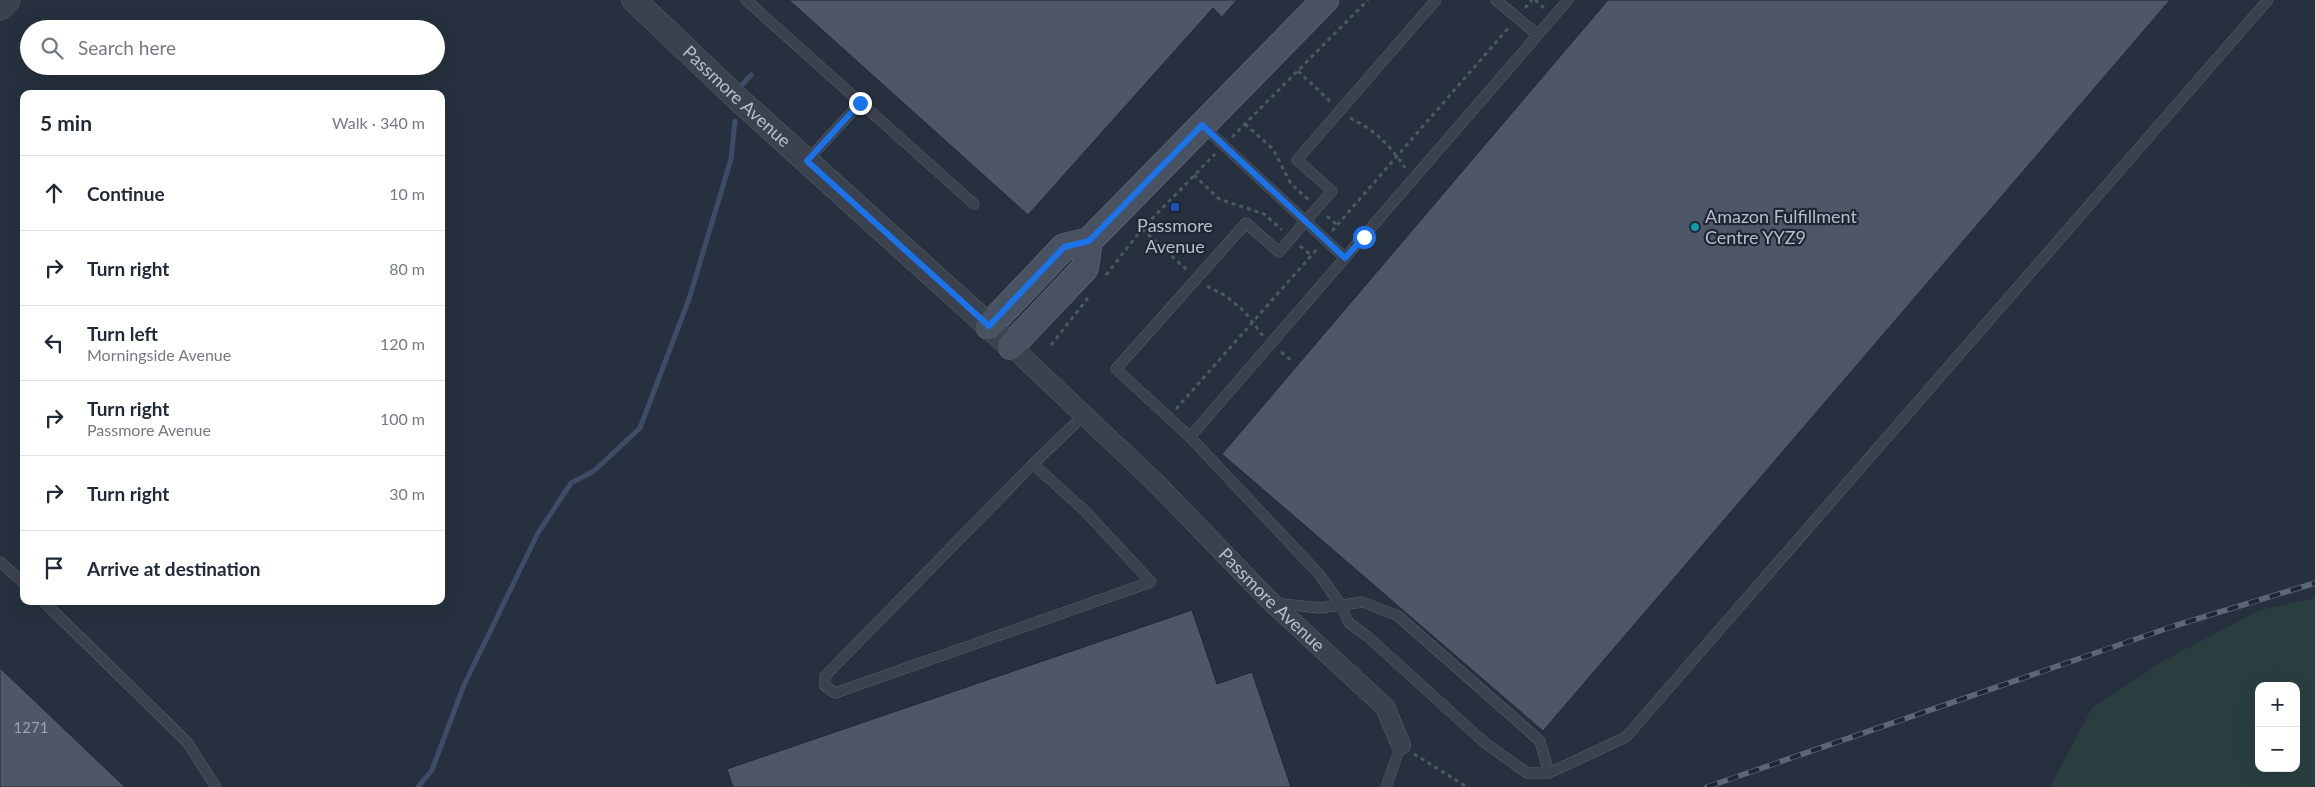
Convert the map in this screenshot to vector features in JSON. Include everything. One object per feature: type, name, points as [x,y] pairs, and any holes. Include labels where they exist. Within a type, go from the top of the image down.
[{"type":"main road","points":[[989,326],[1064,247],[1089,241],[1325,0]]},
{"type":"main road","points":[[1011,346],[1085,268],[1089,241]]},
{"type":"street","points":[[0,8],[8,0]]},
{"type":"street","name":"Passmore Avenue","points":[[634,0],[807,161],[1011,346],[1155,482],[1273,603],[1385,706],[1401,745]]},
{"type":"lane","points":[[746,0],[974,204]]},
{"type":"lane","points":[[1436,0],[1297,160],[1332,190],[1279,252],[1246,223],[1116,369],[1190,437],[1320,574],[1340,604],[1349,622],[1367,636],[1485,743],[1527,773],[1549,773],[1626,737],[2268,0]]},
{"type":"lane","points":[[1497,0],[1538,36]]},
{"type":"lane","points":[[1190,437],[1568,0]]},
{"type":"lane","points":[[807,161],[860,103]]},
{"type":"lane","points":[[1202,125],[1345,258]]},
{"type":"lane","points":[[1032,464],[1085,511],[1151,582],[835,693],[825,686],[825,676],[1032,464],[1084,415]]},
{"type":"lane","points":[[0,562],[20,580]]},
{"type":"lane","points":[[1273,603],[1320,608],[1363,602],[1398,616],[1540,741],[1549,773]]},
{"type":"lane","points":[[47,605],[187,742],[216,787]]},
{"type":"lane","points":[[1386,787],[1401,745]]},
{"type":"path","points":[[1106,276],[1142,229],[1368,0]]},
{"type":"path","points":[[1169,417],[1532,0]]},
{"type":"path","points":[[1298,71],[1347,117],[1370,128],[1397,156],[1414,178]]},
{"type":"path","points":[[1245,124],[1273,149],[1291,184],[1337,225]]},
{"type":"path","points":[[1142,229],[1197,278],[1226,296],[1252,322],[1261,334],[1292,361]]},
{"type":"path","points":[[1051,345],[1094,291]]},
{"type":"path","points":[[1401,745],[1467,787]]},
{"type":"green space","points":[[2315,598],[2315,787],[2050,787],[2092,708],[2167,659],[2260,610]]},
{"type":"building","points":[[789,0],[1237,0],[1222,17],[1213,8],[1028,215]]},
{"type":"building","name":"Amazon Fulfillment Centre YYZ9","points":[[1608,0],[2170,0],[1543,731],[1222,454]]},
{"type":"building","points":[[1192,610],[1217,684],[1252,672],[1291,787],[733,787],[727,769]]},
{"type":"building","points":[[0,668],[125,787],[0,787]]},
{"type":"waterway","points":[[739,88],[751,75]]},
{"type":"waterway","points":[[418,787],[432,770],[464,685],[538,533],[571,483],[594,471],[640,428],[689,299],[731,159],[735,121]]},
{"type":"railway","points":[[1707,787],[2174,626],[2315,583]]},
{"type":"place","name":"Passmore Avenue","points":[[1175,207]]},
{"type":"place","name":"Amazon Fulfillment Centre YYZ9","points":[[1695,227]]},
{"type":"route","points":[[860,103],[807,161],[989,326],[1064,247],[1089,241],[1202,125],[1345,258],[1364,237]]}]
